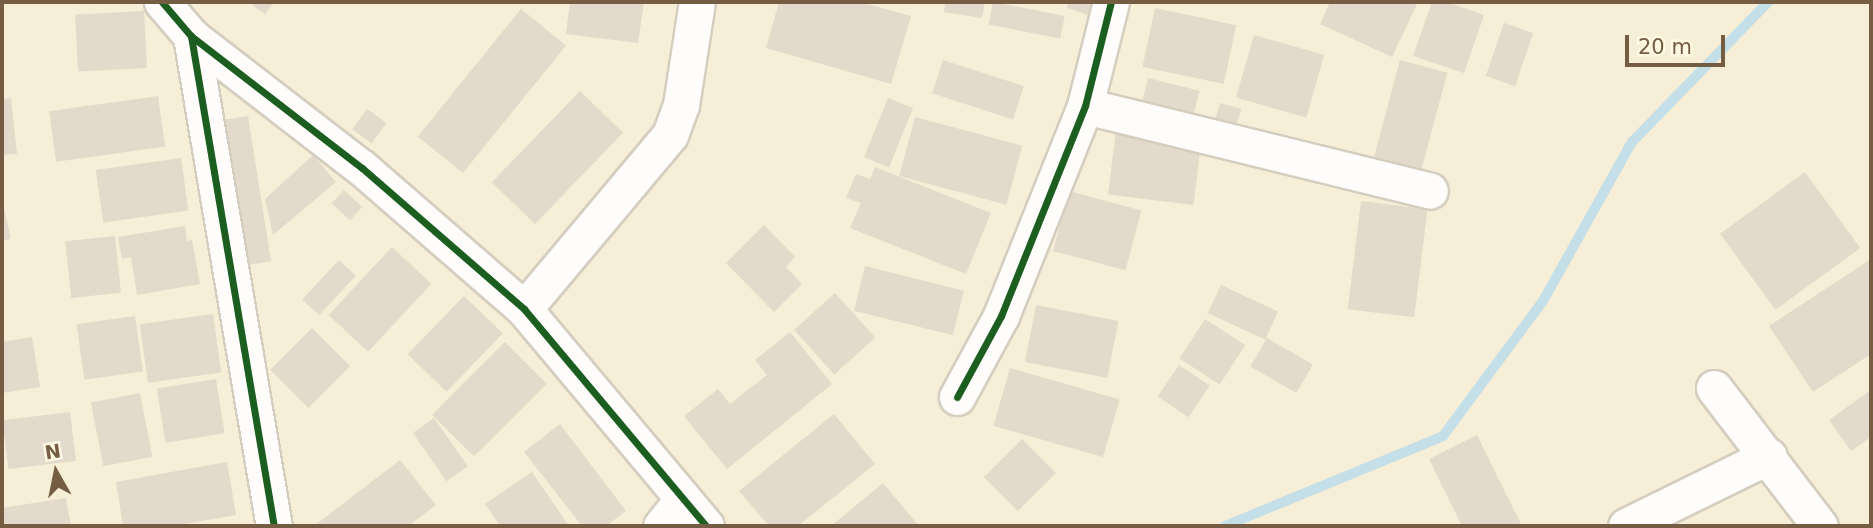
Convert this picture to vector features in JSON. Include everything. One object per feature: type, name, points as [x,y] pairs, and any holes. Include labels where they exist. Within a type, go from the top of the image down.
[{"type":"street","points":[[162,2],[191,36],[362,169],[524,310],[706,526]]},
{"type":"street","points":[[524,310],[670,135],[681,105],[697,2]]},
{"type":"street","points":[[957,397],[1001,316],[1085,106],[1111,2]]},
{"type":"street","points":[[191,36],[274,526]]},
{"type":"street","points":[[1085,106],[1430,191]]},
{"type":"street","points":[[1714,388],[1769,456],[1820,526]]},
{"type":"street","points":[[1626,526],[1769,456]]},
{"type":"street","points":[[661,526],[683,499]]},
{"type":"shaded area","points":[[2,2],[1871,2],[1871,526],[2,526]]},
{"type":"building","points":[[248,2],[274,2],[265,14]]},
{"type":"building","points":[[570,2],[644,2],[638,43],[566,34]]},
{"type":"building","points":[[779,2],[860,2],[911,16],[891,84],[766,48]]},
{"type":"building","points":[[945,2],[985,2],[982,18],[944,12]]},
{"type":"building","points":[[993,2],[1065,16],[1060,39],[989,25]]},
{"type":"building","points":[[1069,2],[1095,2],[1091,16],[1067,8]]},
{"type":"building","points":[[1330,2],[1418,2],[1392,57],[1320,24]]},
{"type":"building","points":[[1432,2],[1447,2],[1484,15],[1464,73],[1413,56]]},
{"type":"building","points":[[1155,8],[1236,25],[1224,84],[1143,67]]},
{"type":"building","points":[[521,9],[566,46],[463,173],[418,136]]},
{"type":"building","points":[[144,11],[147,68],[78,72],[75,15]]},
{"type":"building","points":[[1504,23],[1533,33],[1515,86],[1486,76]]},
{"type":"building","points":[[1254,35],[1324,55],[1306,118],[1236,97]]},
{"type":"building","points":[[943,60],[1024,86],[1013,120],[932,93]]},
{"type":"building","points":[[1400,60],[1447,73],[1421,170],[1374,158]]},
{"type":"building","points":[[1148,78],[1199,91],[1194,114],[1142,101]]},
{"type":"building","points":[[580,91],[623,133],[535,224],[492,182]]},
{"type":"building","points":[[158,96],[165,147],[56,162],[49,111]]},
{"type":"building","points":[[11,98],[17,154],[2,155],[2,99]]},
{"type":"building","points":[[888,98],[913,108],[889,167],[864,157]]},
{"type":"building","points":[[1220,103],[1241,109],[1236,127],[1215,121]]},
{"type":"building","points":[[367,109],[386,123],[372,143],[352,129]]},
{"type":"building","points":[[248,116],[271,261],[245,265],[222,120]]},
{"type":"building","points":[[915,117],[1022,146],[1006,205],[899,176]]},
{"type":"building","points":[[1116,130],[1201,140],[1193,205],[1108,195]]},
{"type":"building","points":[[313,155],[336,182],[273,235],[265,199]]},
{"type":"building","points":[[181,158],[188,210],[103,222],[96,170]]},
{"type":"building","points":[[875,167],[991,213],[966,274],[850,228],[861,203],[846,198],[856,174],[870,179]]},
{"type":"building","points":[[1805,172],[1860,248],[1775,310],[1720,234]]},
{"type":"building","points":[[344,190],[362,207],[350,220],[332,203]]},
{"type":"building","points":[[1069,191],[1141,210],[1125,270],[1053,251]]},
{"type":"building","points":[[2,199],[11,239],[2,241]]},
{"type":"building","points":[[1361,201],[1428,209],[1414,317],[1348,309]]},
{"type":"building","points":[[764,225],[795,257],[786,267],[802,284],[774,312],[726,263]]},
{"type":"building","points":[[185,226],[187,241],[192,240],[200,284],[137,295],[131,257],[122,259],[118,237]]},
{"type":"building","points":[[115,236],[121,293],[71,298],[65,241]]},
{"type":"building","points":[[392,247],[431,284],[368,352],[329,315]]},
{"type":"building","points":[[1871,259],[1871,354],[1813,392],[1769,326]]},
{"type":"building","points":[[339,260],[356,276],[319,315],[302,299]]},
{"type":"building","points":[[865,266],[964,291],[953,335],[854,311]]},
{"type":"building","points":[[1221,285],[1278,312],[1265,340],[1208,313]]},
{"type":"building","points":[[835,293],[875,338],[834,374],[794,330]]},
{"type":"building","points":[[464,296],[503,334],[447,392],[408,354]]},
{"type":"building","points":[[1036,305],[1118,321],[1107,378],[1025,362]]},
{"type":"building","points":[[213,314],[221,372],[148,383],[140,324]]},
{"type":"building","points":[[135,316],[143,371],[84,380],[77,324]]},
{"type":"building","points":[[1205,319],[1245,345],[1220,385],[1179,358]]},
{"type":"building","points":[[312,328],[350,366],[308,408],[270,370]]},
{"type":"building","points":[[790,332],[832,384],[727,469],[684,416],[718,389],[730,404],[767,375],[755,360]]},
{"type":"building","points":[[32,337],[40,387],[2,393],[2,342]]},
{"type":"building","points":[[1267,338],[1313,364],[1296,393],[1250,367]]},
{"type":"building","points":[[505,342],[547,384],[474,457],[432,415]]},
{"type":"building","points":[[1179,365],[1210,386],[1188,417],[1158,397]]},
{"type":"building","points":[[1010,368],[1120,399],[1103,457],[993,426]]},
{"type":"building","points":[[216,379],[225,433],[165,443],[157,388]]},
{"type":"building","points":[[1871,390],[1871,437],[1851,451],[1829,420]]},
{"type":"building","points":[[140,393],[152,457],[103,466],[91,403]]},
{"type":"building","points":[[70,412],[76,461],[8,469],[3,420]]},
{"type":"building","points":[[834,414],[875,464],[798,526],[769,526],[739,491]]},
{"type":"building","points":[[434,418],[468,466],[447,481],[413,433]]},
{"type":"building","points":[[560,424],[626,511],[606,526],[582,526],[524,452]]},
{"type":"building","points":[[1477,435],[1522,526],[1462,526],[1429,459]]},
{"type":"building","points":[[1022,439],[1056,473],[1018,511],[984,477]]},
{"type":"building","points":[[400,460],[436,505],[408,526],[314,526]]},
{"type":"building","points":[[227,462],[236,515],[173,526],[123,526],[116,482]]},
{"type":"building","points":[[532,472],[569,526],[500,526],[485,504]]},
{"type":"building","points":[[883,483],[919,526],[831,526]]},
{"type":"building","points":[[66,498],[71,526],[2,526],[2,508]]},
{"type":"waterway","points":[[1225,526],[1443,436],[1543,301],[1632,142],[1768,2]]},
{"type":"cycle path","points":[[162,2],[191,36],[362,168],[524,309],[706,526]]},
{"type":"cycle path","points":[[957,397],[1001,316],[1085,106],[1111,2]]},
{"type":"cycle path","points":[[191,36],[274,526]]}]
